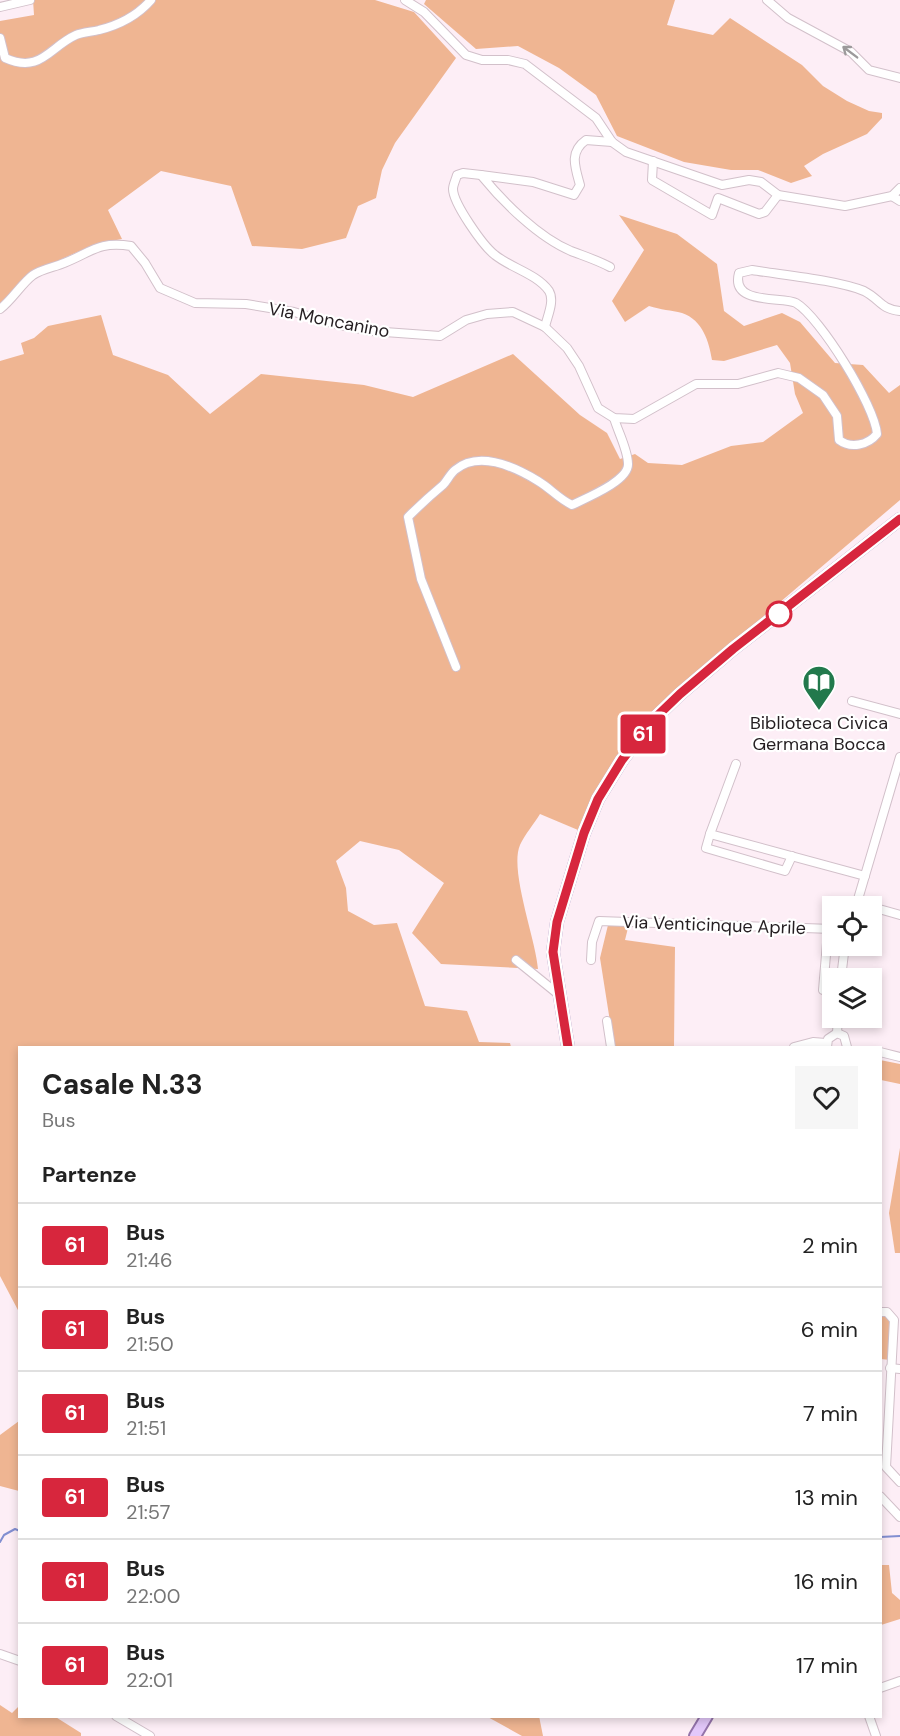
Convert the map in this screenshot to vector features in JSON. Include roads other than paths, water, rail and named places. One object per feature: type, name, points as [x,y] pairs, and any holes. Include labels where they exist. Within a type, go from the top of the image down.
[{"type":"main road","points":[[568,1046],[553,952],[557,922],[587,825],[598,799],[622,760],[654,719],[680,694],[733,649],[900,519]]},
{"type":"main road","points":[[695,1736],[706,1718]]},
{"type":"street","points":[[0,6],[30,0]]},
{"type":"street","points":[[0,38],[5,58],[26,63],[49,55],[76,35],[114,26],[127,20],[151,0]]},
{"type":"street","points":[[405,0],[424,12],[466,55],[473,59],[518,62],[541,74],[596,118],[612,142],[626,152],[722,185],[749,180],[761,182],[778,195],[845,206],[892,196],[900,188]]},
{"type":"street","points":[[767,0],[788,18],[851,52],[868,70],[900,78]]},
{"type":"street","points":[[545,327],[552,299],[549,291],[537,281],[495,256],[483,243],[460,207],[453,190],[457,175],[463,173],[533,182],[574,195],[580,185],[574,160],[576,150],[586,140],[612,142]]},
{"type":"street","points":[[653,161],[652,180],[712,215],[718,198],[759,214],[765,212],[778,195]]},
{"type":"street","points":[[480,175],[498,196],[552,240],[570,251],[610,267]]},
{"type":"street","points":[[892,196],[900,201]]},
{"type":"street","name":"Via Moncanino","points":[[0,309],[12,300],[32,275],[66,262],[96,246],[118,244],[131,246],[145,263],[160,288],[195,303],[246,304],[294,312],[335,324],[371,331],[440,336],[466,320],[487,314],[513,312],[545,327],[567,348],[579,366],[598,408],[614,418]]},
{"type":"street","points":[[456,667],[421,579],[408,517],[432,492],[444,484],[454,470],[466,463],[482,461],[508,465],[540,482],[572,505],[622,478],[628,470],[628,462],[614,418],[634,419],[696,384],[738,384],[778,373],[799,378],[823,395],[837,416],[838,437],[843,443],[849,445],[867,443],[877,434],[874,422],[823,330],[795,302],[758,298],[746,293],[738,278],[739,273],[752,270],[843,286],[865,292],[884,308],[900,310]]},
{"type":"street","points":[[852,701],[900,714]]},
{"type":"street","points":[[859,896],[900,757]]},
{"type":"street","points":[[736,764],[706,848],[785,871],[792,856]]},
{"type":"street","points":[[710,834],[865,876]]},
{"type":"street","points":[[746,860],[751,845]]},
{"type":"street","points":[[882,910],[900,915]]},
{"type":"street","name":"Via Venticinque Aprile","points":[[591,960],[592,942],[599,921],[822,929]]},
{"type":"street","points":[[516,960],[558,994]]},
{"type":"street","points":[[606,1021],[611,1046]]},
{"type":"street","points":[[837,1028],[837,1033]]},
{"type":"street","points":[[798,1046],[813,1042],[827,1045],[832,1035],[837,1033],[844,1036],[850,1046]]},
{"type":"street","points":[[882,1052],[900,1057]]},
{"type":"street","points":[[882,1312],[887,1312],[894,1320],[886,1467],[900,1482]]},
{"type":"street","points":[[890,1368],[900,1369]]},
{"type":"street","points":[[882,1498],[900,1517]]},
{"type":"street","points":[[0,1654],[18,1660]]},
{"type":"street","points":[[882,1687],[900,1682]]},
{"type":"street","points":[[119,1718],[150,1736]]},
{"type":"street","points":[[870,1718],[876,1736]]},
{"type":"waterway","points":[[0,1542],[4,1535],[15,1529],[18,1530]]},
{"type":"waterway","points":[[882,1537],[900,1536]]},
{"type":"place","name":"Biblioteca Civica Germana Bocca","points":[[819,711]]}]
